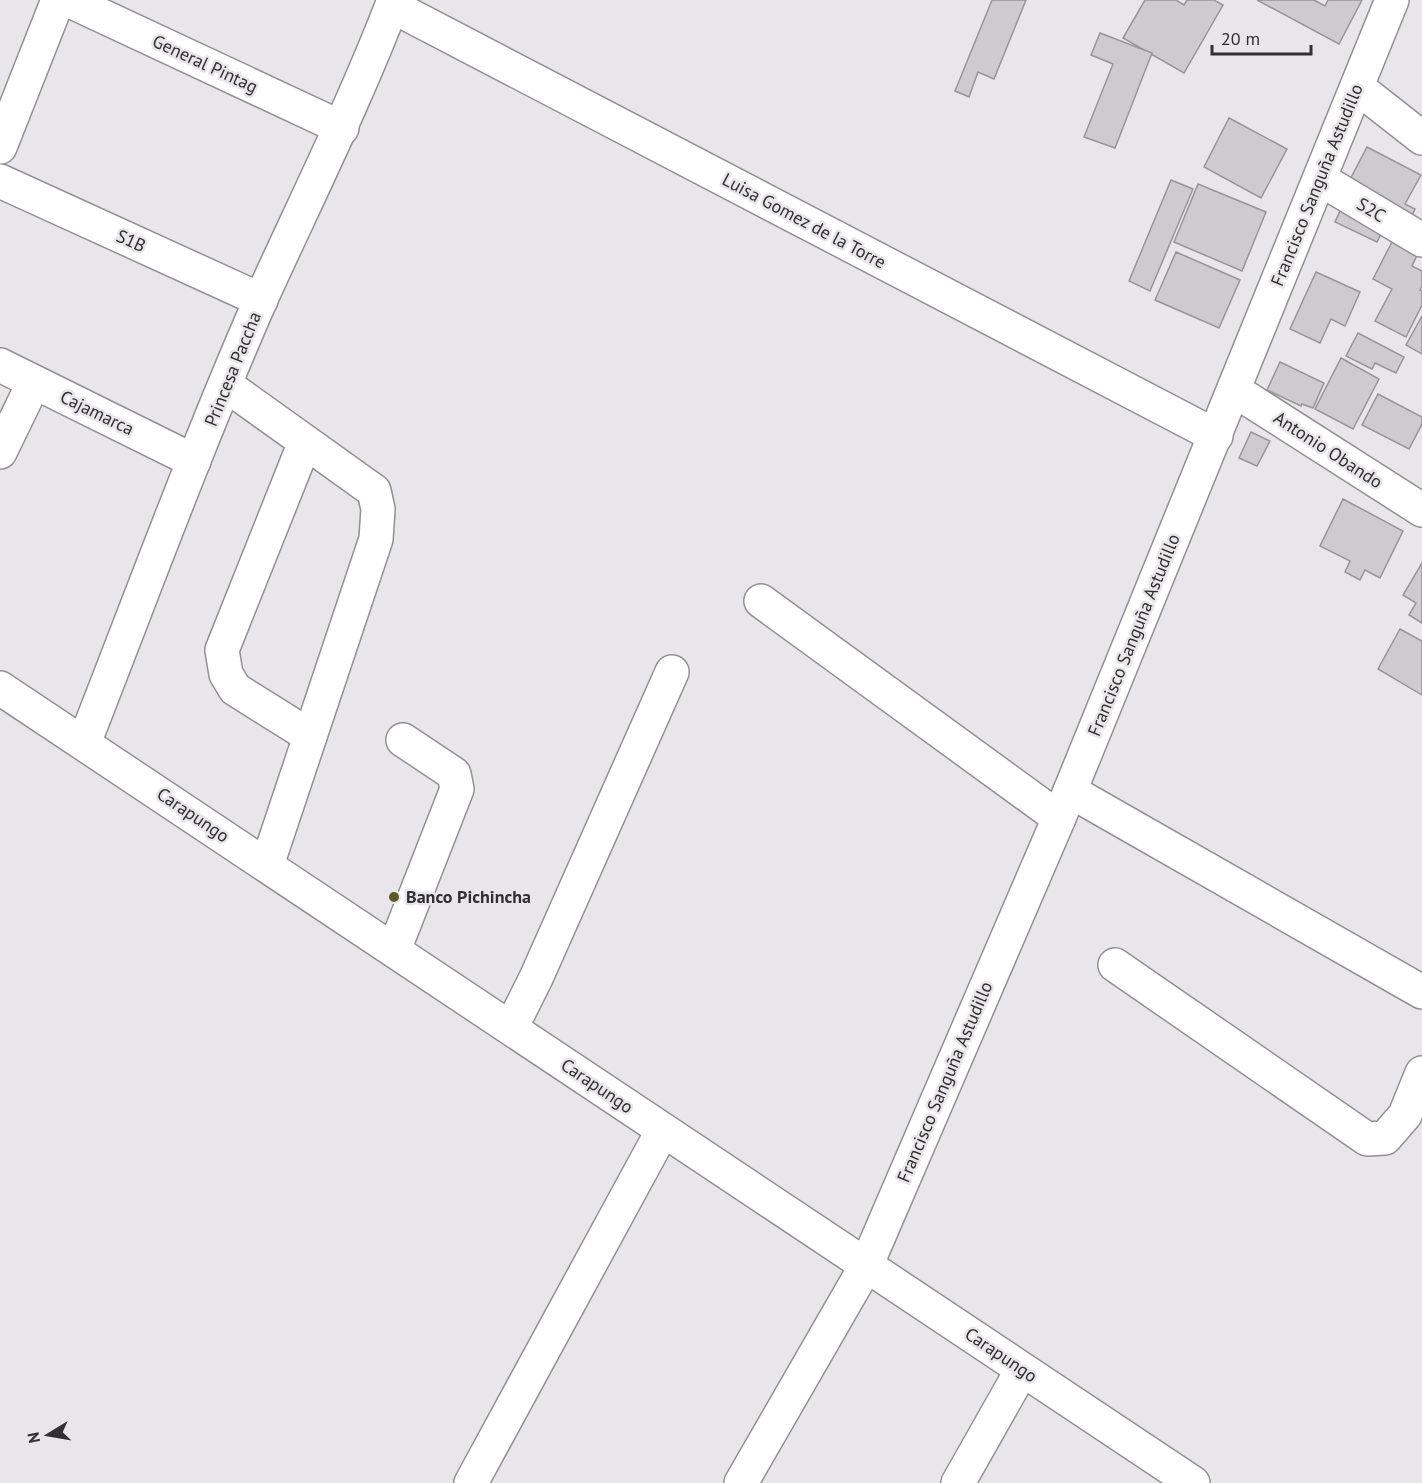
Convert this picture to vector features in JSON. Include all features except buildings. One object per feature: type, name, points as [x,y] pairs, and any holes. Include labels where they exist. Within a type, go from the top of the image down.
[{"type":"street","points":[[0,147],[58,0]]},
{"type":"street","name":"General Pintag","points":[[68,0],[342,128]]},
{"type":"street","name":"Francisco Sanguña Astudillo","points":[[741,1483],[866,1266],[1064,805],[1392,0]]},
{"type":"street","name":"Princesa Paccha","points":[[84,742],[194,461],[261,300],[342,128],[393,3]]},
{"type":"street","name":"Luisa Gomez de la Torre","points":[[393,3],[1216,436]]},
{"type":"street","points":[[1357,87],[1422,138]]},
{"type":"street","name":"S2C","points":[[1320,179],[1422,240]]},
{"type":"street","name":"S1B","points":[[0,182],[261,300]]},
{"type":"street","name":"Cajamarca","points":[[0,365],[194,461]]},
{"type":"street","points":[[0,452],[34,382]]},
{"type":"street","points":[[226,386],[374,492],[378,509],[376,539],[267,865]]},
{"type":"street","name":"Antonio Obando","points":[[1234,390],[1422,510]]},
{"type":"street","points":[[305,442],[222,650],[226,674],[235,689],[310,736]]},
{"type":"street","points":[[761,601],[1064,805],[1422,992]]},
{"type":"street","points":[[511,1028],[536,978],[672,672]]},
{"type":"street","name":"Carapungo","points":[[0,688],[1194,1483]]},
{"type":"street","points":[[394,950],[457,789],[454,774],[403,740]]},
{"type":"street","points":[[1115,965],[1367,1139],[1385,1138],[1392,1131],[1405,1115],[1422,1073]]},
{"type":"street","points":[[471,1483],[663,1130]]},
{"type":"street","points":[[958,1483],[1022,1370]]},
{"type":"place","name":"Banco Pichincha","points":[[394,897]]}]
